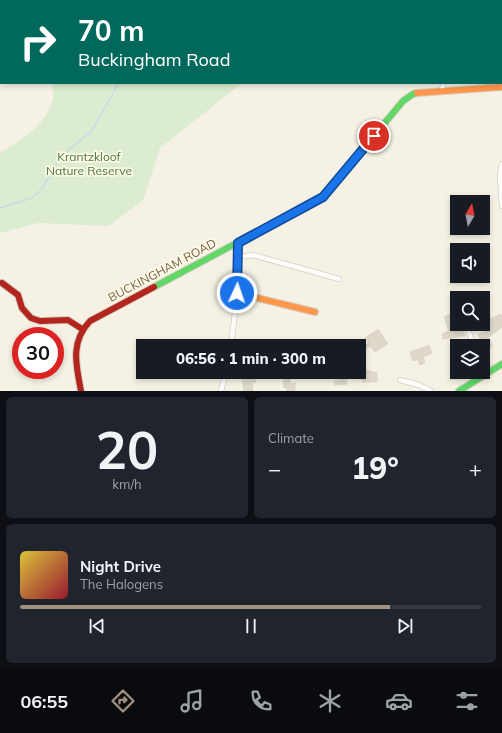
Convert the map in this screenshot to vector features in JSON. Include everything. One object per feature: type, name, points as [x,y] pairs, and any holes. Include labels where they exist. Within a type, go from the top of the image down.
[{"type":"street","points":[[442,92],[443,84]]},
{"type":"street","name":"BUCKINGHAM ROAD","points":[[82,329],[90,321],[323,197],[406,98],[417,94],[502,87]]},
{"type":"street","points":[[502,164],[502,206]]},
{"type":"street","points":[[232,339],[237,293],[238,243]]},
{"type":"street","points":[[238,257],[253,255],[338,279]]},
{"type":"street","points":[[2,283],[18,295],[22,308],[31,318],[40,321],[68,320],[82,329],[78,335],[76,351],[81,391]]},
{"type":"street","points":[[237,293],[315,312]]},
{"type":"street","points":[[490,369],[502,364]]},
{"type":"street","points":[[221,391],[224,379]]},
{"type":"street","points":[[459,391],[475,379]]},
{"type":"street","points":[[400,380],[419,385],[430,391]]},
{"type":"green space","name":"Krantzkloof Nature Reserve","points":[[52,84],[241,84],[160,148],[143,200],[109,226],[38,223],[0,233],[0,153],[25,137],[40,123],[50,108],[53,95]]},
{"type":"building","points":[[450,314],[450,331],[464,331],[465,336],[443,339],[442,334],[449,331],[444,317]]},
{"type":"building","points":[[500,314],[502,317],[502,327],[489,337],[490,339],[480,339],[478,334],[490,331],[490,317],[491,319]]},
{"type":"building","points":[[378,329],[388,344],[375,352],[370,346],[366,348],[366,345],[369,343],[365,338]]},
{"type":"building","points":[[429,345],[432,353],[423,357],[425,363],[420,365],[418,359],[413,361],[410,352]]},
{"type":"building","points":[[366,370],[377,373],[377,382],[363,382],[363,380],[361,380],[366,379]]},
{"type":"building","points":[[242,379],[256,379],[256,382],[252,383],[253,391],[244,391]]},
{"type":"building","points":[[283,379],[290,379],[290,384],[295,383],[295,391],[287,391],[286,387],[284,388]]},
{"type":"building","points":[[338,379],[346,379],[347,384],[335,385],[334,381],[338,381]]},
{"type":"waterway","points":[[0,208],[32,198],[41,190],[61,156],[91,132],[118,84]]},
{"type":"traffic: fast","points":[[154,287],[323,197],[403,101],[417,93]]},
{"type":"traffic: fast","points":[[459,391],[502,364]]},
{"type":"traffic: slow","points":[[417,93],[502,87]]},
{"type":"traffic: slow","points":[[237,293],[315,312]]},
{"type":"traffic: jam","points":[[2,283],[18,295],[22,308],[31,318],[40,321],[68,320],[82,329]]},
{"type":"traffic: jam","points":[[81,391],[77,372],[76,354],[79,337],[84,329],[90,321],[154,287]]},
{"type":"route","points":[[237,293],[238,243],[323,197],[374,136]]}]
